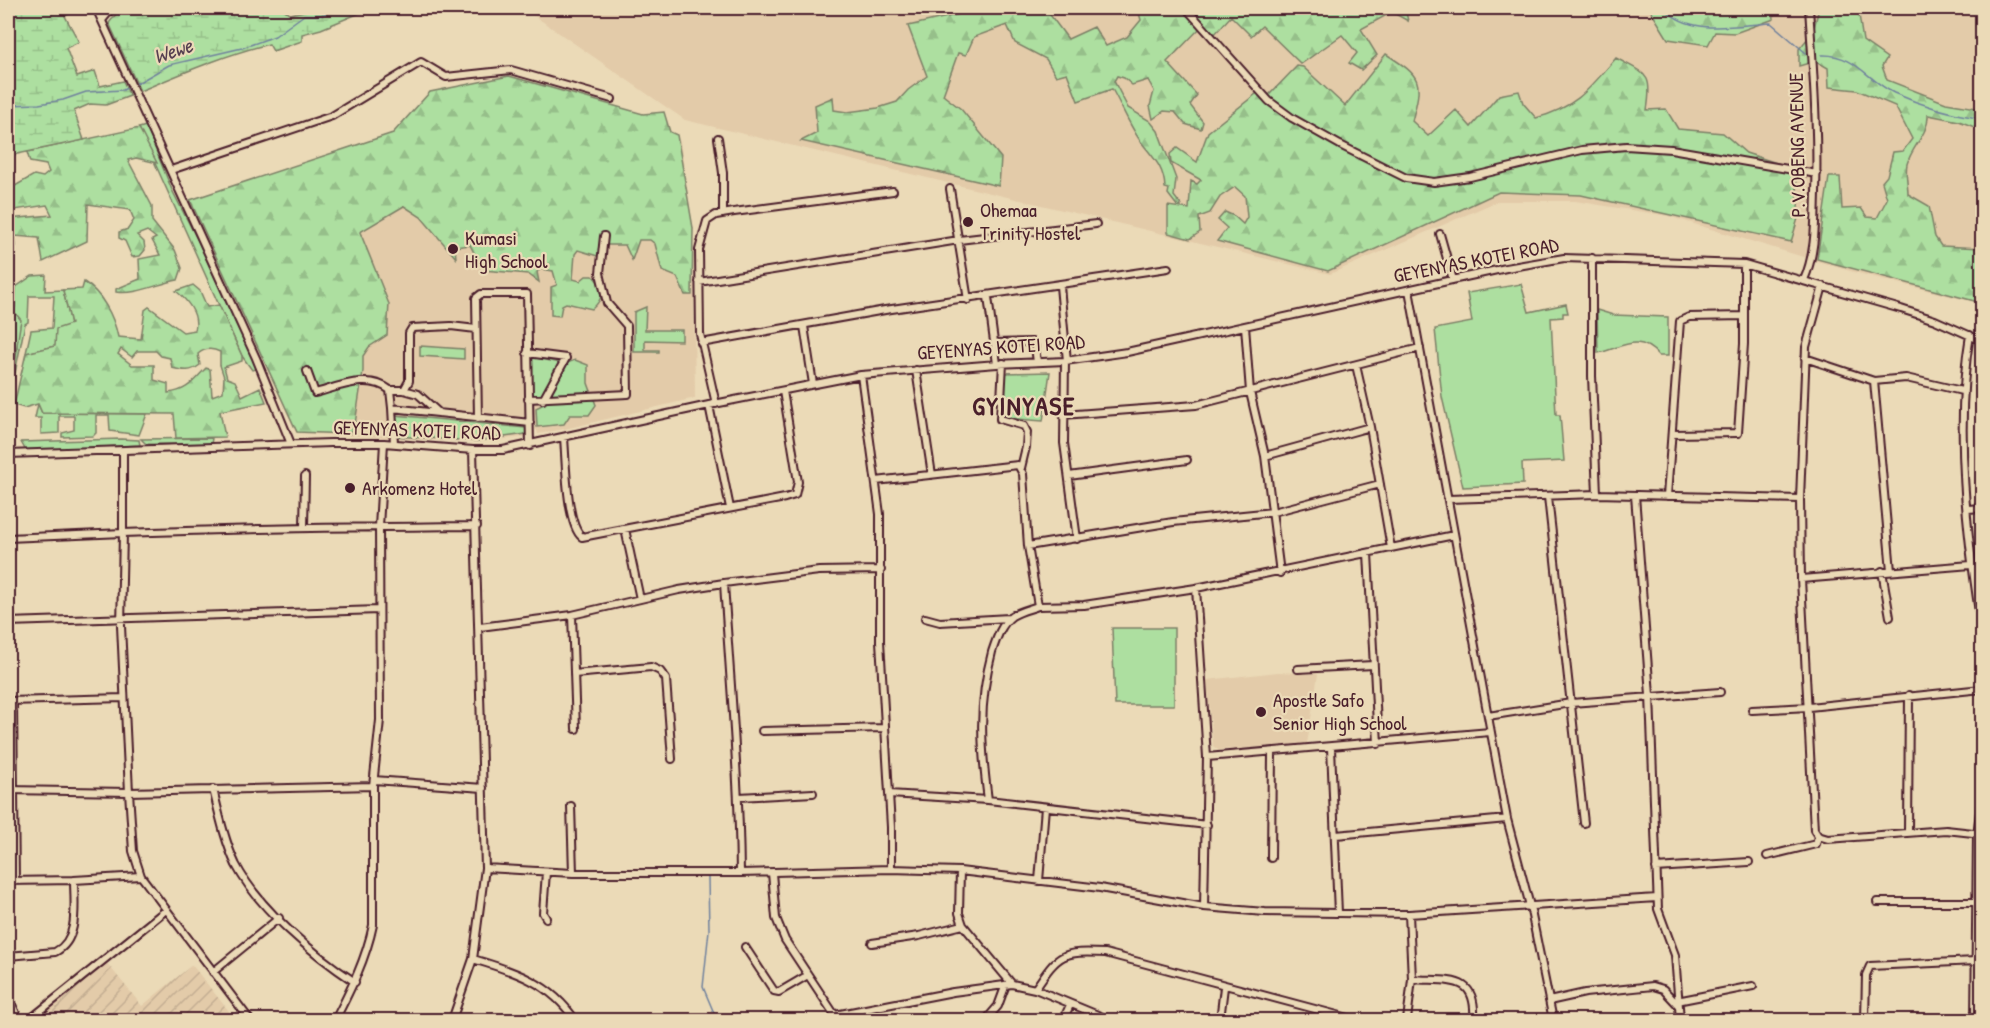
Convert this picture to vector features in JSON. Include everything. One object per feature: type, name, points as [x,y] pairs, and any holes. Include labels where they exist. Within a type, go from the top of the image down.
[{"type":"street","points":[[96,8],[103,18],[256,358],[291,444]]},
{"type":"street","points":[[103,18],[112,8]]},
{"type":"street","points":[[1186,8],[1269,101],[1292,118],[1340,145],[1406,178],[1434,182],[1470,177],[1582,150],[1626,146],[1671,150],[1817,174]]},
{"type":"street","name":"P.V.OBENG AVENUE","points":[[1804,280],[1813,252],[1817,174],[1809,8]]},
{"type":"street","points":[[171,170],[332,116],[421,62],[446,76],[512,70],[612,99]]},
{"type":"street","points":[[718,138],[723,173],[723,214]]},
{"type":"street","points":[[950,189],[968,300]]},
{"type":"street","points":[[730,508],[701,343],[699,250],[702,232],[707,221],[723,214],[893,191]]},
{"type":"street","points":[[699,282],[959,240],[1096,224]]},
{"type":"street","points":[[1440,234],[1453,280]]},
{"type":"street","points":[[528,399],[622,395],[630,391],[627,326],[608,303],[600,273],[604,236]]},
{"type":"street","name":"GEYENYAS KOTEI ROAD","points":[[8,454],[291,444],[394,443],[473,450],[530,446],[713,404],[861,375],[1000,363],[1066,361],[1127,352],[1453,280],[1564,258],[1744,264],[1935,320],[1983,341]]},
{"type":"street","points":[[1592,258],[1592,376],[1597,494]]},
{"type":"street","points":[[1672,434],[1738,433],[1744,316],[1744,264]]},
{"type":"street","points":[[701,343],[885,310],[968,300],[1168,268]]},
{"type":"street","points":[[1059,286],[1066,361],[1063,415],[1077,539]]},
{"type":"street","points":[[1767,856],[1816,844],[1818,836],[1812,819],[1809,707],[1801,579],[1800,499],[1805,358],[1822,286]]},
{"type":"street","points":[[1409,290],[1507,819],[1530,906],[1553,1020]]},
{"type":"street","points":[[478,418],[477,295],[527,294],[530,446]]},
{"type":"street","points":[[988,297],[1000,363],[1000,419],[1024,426],[1027,432],[1021,468],[1028,546],[1038,606]]},
{"type":"street","points":[[1667,496],[1680,321],[1700,316],[1744,316]]},
{"type":"street","points":[[404,390],[409,381],[409,333],[412,328],[451,326],[476,329]]},
{"type":"street","points":[[804,326],[813,384]]},
{"type":"street","points":[[1245,326],[1250,392],[1265,456],[1280,573]]},
{"type":"street","points":[[1970,335],[1962,391],[1971,564],[1983,631]]},
{"type":"street","points":[[995,343],[1032,342],[1037,362]]},
{"type":"street","points":[[1063,415],[1196,405],[1420,348]]},
{"type":"street","points":[[527,354],[566,358],[543,400]]},
{"type":"street","points":[[1805,358],[1874,381],[1906,378],[1962,391]]},
{"type":"street","points":[[1356,365],[1370,427],[1391,548]]},
{"type":"street","points":[[916,369],[932,476]]},
{"type":"street","points":[[307,371],[315,393],[376,381],[390,390],[404,390],[418,394],[439,413]]},
{"type":"street","points":[[861,375],[880,514],[880,640],[891,869]]},
{"type":"street","points":[[1874,381],[1890,570]]},
{"type":"street","points":[[390,390],[394,443]]},
{"type":"street","points":[[564,438],[572,519],[576,533],[582,537],[785,498],[795,495],[798,489],[783,391]]},
{"type":"street","points":[[392,408],[530,423]]},
{"type":"street","points":[[1265,456],[1370,427]]},
{"type":"street","points":[[335,1020],[355,982],[369,945],[373,925],[374,783],[380,720],[380,527],[384,443]]},
{"type":"street","points":[[452,1020],[473,959],[484,868],[480,627],[473,450]]},
{"type":"street","points":[[123,451],[121,619],[133,851],[141,876],[250,1020]]},
{"type":"street","points":[[1069,476],[1187,460]]},
{"type":"street","points":[[876,481],[1011,465],[1021,468]]},
{"type":"street","points":[[304,476],[304,528]]},
{"type":"street","points":[[1028,546],[1173,522],[1273,512],[1380,484]]},
{"type":"street","points":[[1448,499],[1597,494],[1800,499]]},
{"type":"street","points":[[1635,495],[1650,695],[1657,898],[1658,909],[1675,955],[1680,1020]]},
{"type":"street","points":[[1548,497],[1584,823]]},
{"type":"street","points":[[1968,509],[1983,508]]},
{"type":"street","points":[[8,538],[304,528],[477,526]]},
{"type":"street","points":[[625,529],[640,600]]},
{"type":"street","points":[[925,618],[940,622],[1010,618],[1038,606],[1084,604],[1196,588],[1280,573],[1455,535]]},
{"type":"street","points":[[1368,553],[1378,744]]},
{"type":"street","points":[[1801,579],[1971,564]]},
{"type":"street","points":[[480,627],[572,615],[679,590],[724,583],[819,571],[881,570]]},
{"type":"street","points":[[1882,571],[1890,617]]},
{"type":"street","points":[[724,583],[733,736],[740,797],[740,873]]},
{"type":"street","points":[[1196,588],[1207,758],[1204,908]]},
{"type":"street","points":[[8,622],[379,610]]},
{"type":"street","points":[[572,615],[576,729]]},
{"type":"street","points":[[988,800],[982,754],[982,697],[995,643],[1010,618]]},
{"type":"street","points":[[1298,669],[1373,665]]},
{"type":"street","points":[[574,674],[651,667],[660,671],[666,679],[672,759]]},
{"type":"street","points":[[1752,710],[1809,707],[1983,688]]},
{"type":"street","points":[[1488,716],[1571,703],[1650,695],[1720,692]]},
{"type":"street","points":[[1908,832],[1909,695]]},
{"type":"street","points":[[15,881],[10,701],[124,698]]},
{"type":"street","points":[[762,731],[885,728]]},
{"type":"street","points":[[1207,758],[1272,754],[1490,732]]},
{"type":"street","points":[[1331,748],[1338,913]]},
{"type":"street","points":[[1271,858],[1272,754]]},
{"type":"street","points":[[11,790],[129,792],[374,783],[483,789]]},
{"type":"street","points":[[213,789],[235,862],[247,882],[313,953],[355,982]]},
{"type":"street","points":[[740,797],[813,793]]},
{"type":"street","points":[[889,794],[988,800],[1207,825]]},
{"type":"street","points":[[1983,797],[1975,1017],[1983,1014]]},
{"type":"street","points":[[571,806],[573,873]]},
{"type":"street","points":[[1039,881],[1045,807]]},
{"type":"street","points":[[1336,835],[1507,819]]},
{"type":"street","points":[[1818,836],[1828,838],[1964,830],[1980,835]]},
{"type":"street","points":[[1656,868],[1749,862]]},
{"type":"street","points":[[484,868],[573,873],[772,873],[891,869],[960,871],[1100,888],[1204,908],[1265,912],[1409,914],[1657,898]]},
{"type":"street","points":[[960,871],[958,913],[963,925],[1008,985]]},
{"type":"street","points":[[546,872],[543,913],[546,918]]},
{"type":"street","points":[[772,873],[776,918],[785,940],[836,1018],[953,992],[1008,985],[1035,989],[1110,1020]]},
{"type":"street","points":[[8,881],[141,876]]},
{"type":"street","points":[[8,956],[55,952],[62,949],[68,941],[73,925],[74,880]]},
{"type":"street","points":[[1877,902],[1979,898]]},
{"type":"street","points":[[29,1020],[166,910]]},
{"type":"street","points":[[1407,1020],[1412,979],[1409,914]]},
{"type":"street","points":[[213,972],[279,918]]},
{"type":"street","points":[[872,943],[919,936],[963,925]]},
{"type":"street","points":[[745,947],[774,991],[779,992],[808,975]]},
{"type":"street","points":[[1035,989],[1061,956],[1080,952],[1105,953],[1224,987],[1356,1020]]},
{"type":"street","points":[[473,959],[510,969],[546,988],[561,1000],[575,1020]]},
{"type":"street","points":[[1865,1020],[1866,975],[1870,966],[1978,959]]},
{"type":"street","points":[[1412,979],[1455,982],[1469,988],[1473,996],[1474,1020]]},
{"type":"street","points":[[986,1020],[999,1005],[1008,985]]},
{"type":"street","points":[[1677,1003],[1753,986]]},
{"type":"street","points":[[1220,1020],[1224,987]]},
{"type":"street","points":[[1549,1001],[1585,993],[1653,987],[1663,988],[1677,1003]]},
{"type":"street","points":[[8,996],[20,1020]]},
{"type":"street","points":[[1063,1020],[1070,1005]]},
{"type":"shaded area","points":[[523,8],[1982,8],[1982,304],[1850,271],[1668,216],[1575,201],[1498,201],[1330,274],[685,120]]},
{"type":"shaded area","name":"Kumasi High School","points":[[509,76],[647,115],[645,132],[680,141],[693,228],[695,398],[538,434],[537,430],[527,428],[525,437],[476,442],[296,433],[190,200],[393,133],[430,92]]},
{"type":"shaded area","name":"Apostle Safo Senior High School","points":[[1278,672],[1318,674],[1307,744],[1218,750],[1213,746],[1207,680]]},
{"type":"shaded area","points":[[106,962],[142,1006],[192,965],[236,1020],[34,1020]]},
{"type":"green space","points":[[80,8],[65,16],[79,42],[66,48],[77,77],[95,71],[100,86],[123,81],[130,96],[106,105],[90,104],[74,111],[84,140],[8,156],[10,151],[8,141],[16,134],[8,125],[8,9]]},
{"type":"green space","points":[[121,8],[206,8],[215,13],[220,8],[282,8],[290,14],[319,8],[372,8],[321,29],[302,34],[302,41],[273,51],[269,44],[236,53],[140,91],[109,23]]},
{"type":"green space","points":[[977,8],[1045,8],[1068,39],[1094,27],[1106,46],[1127,37],[1141,20],[1139,13],[1143,8],[1405,8],[1408,21],[1392,12],[1361,29],[1377,55],[1361,70],[1349,63],[1357,53],[1342,35],[1301,64],[1262,26],[1251,36],[1231,16],[1213,36],[1203,25],[1167,62],[1197,95],[1190,105],[1203,122],[1201,129],[1185,124],[1175,112],[1164,111],[1153,119],[1150,106],[1154,91],[1148,80],[1132,85],[1124,78],[1117,76],[1114,81],[1128,108],[1150,121],[1158,131],[1176,179],[1174,196],[1181,205],[1178,207],[1168,194],[1169,189],[1165,188],[1162,173],[1156,161],[1135,133],[1112,89],[1078,101],[1067,73],[1056,76],[1046,59],[1015,43],[1007,25],[974,37],[966,55],[958,53],[943,95],[961,109],[1001,158],[999,186],[801,141],[817,133],[815,105],[833,97],[834,110],[847,112],[878,108],[897,102],[908,90],[927,76],[908,26],[969,12]]},
{"type":"green space","points":[[1649,8],[1773,8],[1774,19],[1735,33],[1715,32],[1708,45],[1668,39]]},
{"type":"green space","points":[[1819,8],[1858,8],[1863,41],[1887,58],[1882,66],[1887,80],[1946,103],[1982,109],[1982,130],[1959,121],[1928,115],[1926,128],[1909,157],[1906,171],[1908,194],[1929,206],[1935,237],[1941,246],[1982,248],[1982,303],[1817,259],[1829,177],[1840,177],[1842,209],[1861,208],[1867,217],[1877,218],[1887,199],[1882,182],[1887,176],[1893,152],[1903,151],[1912,139],[1895,106],[1857,90],[1829,87],[1828,68],[1816,61],[1799,66],[1799,49],[1813,32]]},
{"type":"green space","points":[[1386,54],[1407,68],[1417,81],[1418,96],[1412,121],[1428,136],[1456,110],[1471,127],[1499,95],[1519,91],[1523,103],[1536,118],[1550,113],[1582,95],[1616,58],[1645,76],[1649,89],[1647,110],[1666,109],[1678,129],[1723,133],[1746,153],[1795,169],[1799,215],[1791,242],[1581,195],[1499,192],[1328,271],[1217,241],[1227,228],[1218,220],[1225,212],[1243,224],[1247,217],[1245,196],[1235,187],[1220,197],[1210,213],[1199,217],[1200,232],[1190,239],[1168,233],[1168,206],[1189,209],[1191,181],[1197,184],[1201,180],[1171,163],[1170,154],[1177,148],[1197,162],[1208,132],[1261,90],[1269,95],[1297,66],[1303,67],[1345,106]]},
{"type":"green space","points":[[509,76],[643,114],[664,112],[670,132],[677,135],[693,228],[692,295],[685,295],[677,277],[662,271],[655,244],[650,240],[639,240],[632,260],[625,245],[607,245],[601,257],[578,250],[575,254],[573,279],[580,281],[586,276],[593,276],[601,288],[601,297],[592,309],[566,303],[562,305],[560,316],[551,315],[551,287],[557,285],[553,271],[541,269],[537,272],[539,282],[528,274],[483,270],[470,245],[455,247],[456,258],[421,217],[404,206],[360,232],[389,304],[387,335],[369,347],[363,356],[355,424],[349,434],[297,432],[190,200],[393,133],[430,92]]},
{"type":"green space","points":[[146,126],[172,190],[257,369],[252,370],[242,356],[139,128]]},
{"type":"green space","points":[[139,128],[157,163],[136,158],[128,160],[152,206],[152,221],[175,250],[182,268],[178,280],[139,291],[116,292],[116,289],[140,279],[139,259],[160,255],[152,240],[156,238],[147,231],[137,235],[144,242],[145,250],[140,256],[132,257],[125,241],[119,238],[119,232],[128,229],[134,220],[130,210],[88,204],[87,241],[43,262],[39,238],[15,236],[16,246],[13,250],[9,248],[8,219],[52,215],[47,205],[8,211],[8,190],[34,175],[43,177],[49,172],[46,165],[30,162],[27,152]]},
{"type":"green space","points":[[46,275],[45,291],[63,290],[71,324],[55,346],[26,353],[31,330],[52,328],[54,296],[29,296],[28,322],[25,324],[8,407],[17,350],[16,314],[8,315],[8,306],[15,307],[16,287],[32,276]]},
{"type":"green space","points":[[84,282],[102,299],[114,322],[118,337],[141,339],[145,310],[149,307],[183,332],[195,330],[196,324],[192,309],[176,291],[193,285],[200,291],[207,307],[219,305],[242,356],[242,361],[224,367],[227,378],[235,381],[242,396],[260,387],[266,402],[220,411],[225,437],[176,438],[174,414],[42,413],[38,404],[24,408],[14,405],[26,353],[55,346],[56,329],[71,324],[63,290],[82,289]],"holes":[[[121,349],[132,357],[137,351],[156,351],[161,356],[170,358],[172,368],[187,370],[200,365],[198,354],[201,352],[209,349],[220,352],[220,365],[224,377],[223,392],[212,396],[210,369],[206,368],[185,388],[168,393],[168,384],[154,380],[154,365],[132,365],[118,354]]]},
{"type":"green space","points":[[1521,284],[1529,312],[1566,304],[1568,313],[1563,313],[1563,317],[1551,318],[1556,415],[1560,415],[1564,461],[1522,463],[1523,484],[1463,487],[1442,397],[1435,329],[1472,322],[1467,293]]},
{"type":"green space","points":[[646,307],[645,330],[682,330],[682,341],[645,340],[645,350],[659,350],[659,352],[634,352],[634,312]]},
{"type":"green space","points":[[1597,310],[1613,315],[1668,317],[1668,356],[1659,356],[1644,344],[1636,343],[1598,353]]},
{"type":"green space","points":[[16,314],[21,320],[8,402],[8,315]]},
{"type":"green space","points":[[420,346],[464,349],[464,359],[420,356]]},
{"type":"green space","points":[[531,357],[561,363],[541,397],[533,396],[528,377]]},
{"type":"green space","points":[[575,360],[588,365],[588,383],[596,405],[589,415],[570,415],[564,424],[537,427],[536,408],[544,404],[567,363]]},
{"type":"green space","points":[[1050,372],[1043,421],[1002,418],[1004,373]]},
{"type":"green space","points":[[38,404],[42,413],[147,414],[139,435],[110,431],[109,415],[96,415],[96,433],[93,436],[62,437],[62,433],[74,430],[74,416],[59,416],[59,433],[41,434],[41,418],[35,418]]},
{"type":"green space","points":[[395,415],[526,428],[526,434],[476,441],[394,436]]},
{"type":"green space","points":[[212,438],[211,445],[146,444],[141,439]]},
{"type":"green space","points":[[139,440],[140,445],[26,451],[21,442]]},
{"type":"green space","points":[[1112,628],[1174,628],[1174,705],[1115,705]]},
{"type":"waterway","name":"Wewe","points":[[134,85],[169,65],[242,48],[275,36],[304,15],[322,15],[341,8]]},
{"type":"waterway","points":[[1664,8],[1675,17],[1700,26],[1728,27],[1771,23],[1806,53]]},
{"type":"waterway","points":[[1822,55],[1833,56],[1852,63],[1885,88],[1905,98],[1937,109],[1982,119]]},
{"type":"waterway","name":"Wewe","points":[[8,105],[39,104],[63,100],[86,92],[123,90],[130,86]]},
{"type":"waterway","points":[[708,878],[709,930],[703,987],[717,1020]]},
{"type":"place","name":"Ohemaa Trinity Hostel","points":[[968,222]]},
{"type":"place","name":"Kumasi High School","points":[[453,249]]},
{"type":"place","name":"Arkomenz Hotel","points":[[350,488]]},
{"type":"place","name":"Apostle Safo Senior High School","points":[[1261,712]]},
{"type":"district","name":"GYINYASE","points":[[1024,406]]}]
